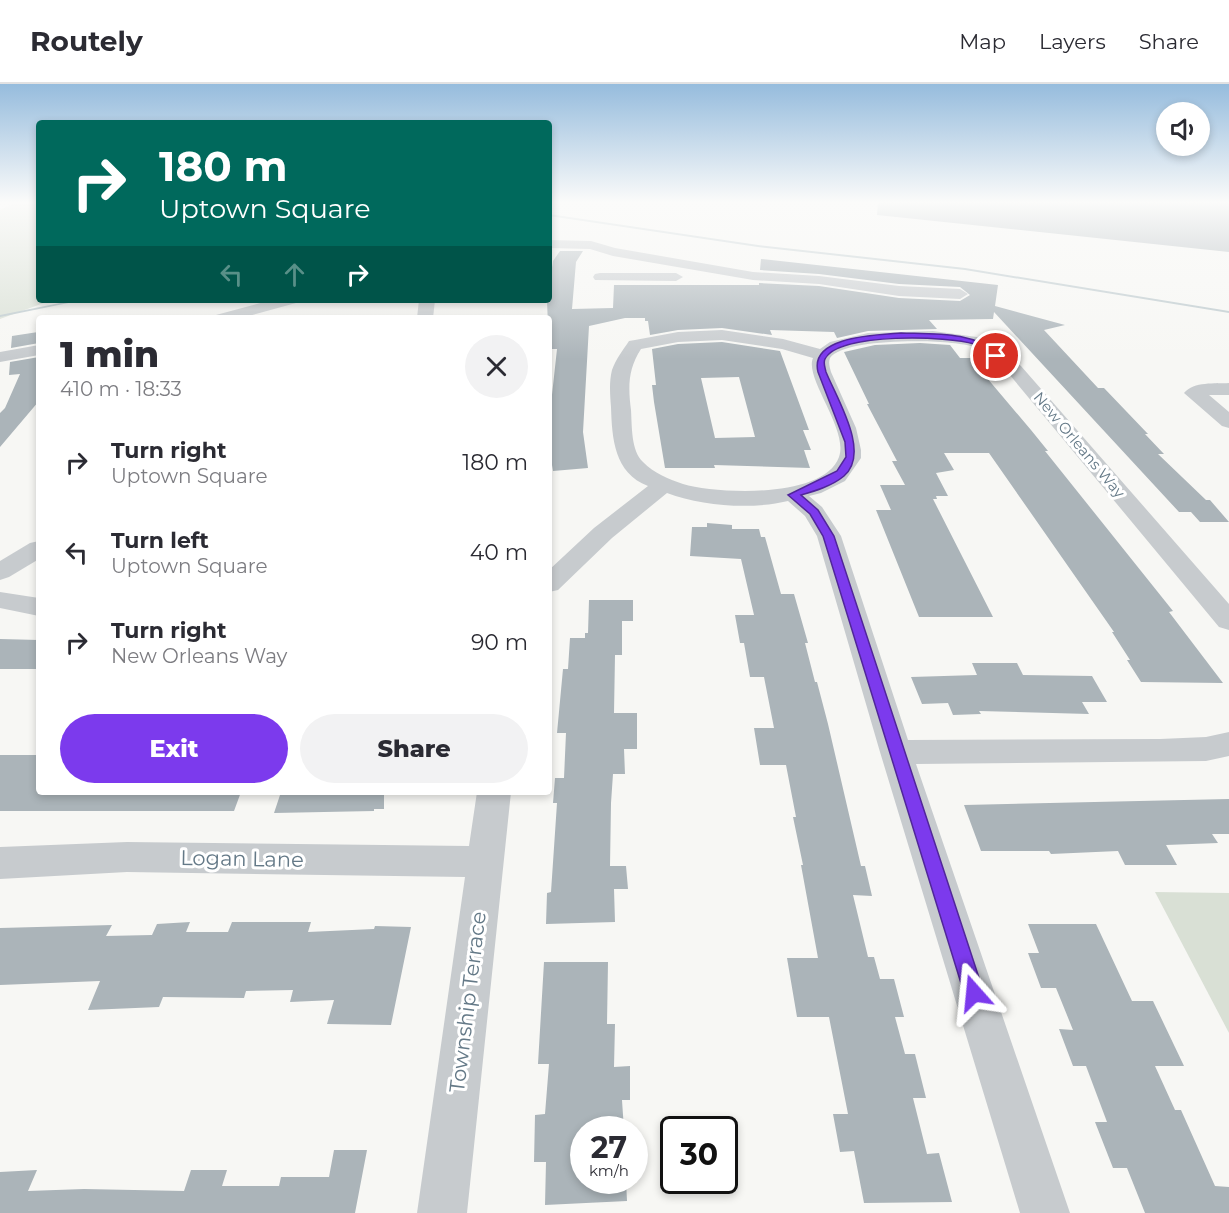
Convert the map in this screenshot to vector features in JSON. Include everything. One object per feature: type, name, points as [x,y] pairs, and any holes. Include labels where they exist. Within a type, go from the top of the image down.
[{"type":"street","points":[[610,254],[601,260],[600,283],[753,276],[819,280],[899,291],[960,294]]},
{"type":"street","points":[[623,254],[753,276]]},
{"type":"street","points":[[233,315],[279,303]]},
{"type":"street","points":[[722,335],[783,344],[823,355],[820,362],[822,372],[850,442],[851,457],[841,473],[819,486],[794,495],[736,498],[702,495],[662,486],[635,467],[624,447],[619,377],[623,363],[635,345],[678,337],[722,335]]},
{"type":"street","name":"New Orleans Way","points":[[823,355],[836,346],[868,338],[933,336],[978,342],[1015,370],[1229,621]]},
{"type":"street","points":[[0,357],[36,351]]},
{"type":"street","points":[[1229,389],[1201,390],[1194,393],[1229,422]]},
{"type":"street","points":[[552,581],[603,533],[662,486]]},
{"type":"street","points":[[794,495],[814,512],[829,536],[896,752],[1045,1213]]},
{"type":"street","points":[[0,572],[36,550]]},
{"type":"street","points":[[0,600],[36,606]]},
{"type":"street","points":[[896,752],[1160,752],[1206,749],[1229,744]]},
{"type":"street","name":"Township Terrace","points":[[442,1213],[494,795]]},
{"type":"street","name":"Logan Lane","points":[[0,863],[127,857],[484,862]]},
{"type":"shaded area","points":[[0,254],[36,254],[36,303],[44,303],[0,319]]},
{"type":"shaded area","points":[[1155,892],[1229,893],[1229,1033]]},
{"type":"building","points":[[558,254],[581,254],[576,262],[572,309],[613,308],[614,285],[759,285],[759,283],[819,286],[899,298],[960,301],[970,295],[960,287],[899,284],[819,274],[760,270],[761,259],[998,285],[995,306],[1065,325],[1044,330],[1098,388],[1104,388],[1148,434],[1145,434],[1164,454],[1158,454],[1206,500],[1210,500],[1229,522],[1200,522],[1191,512],[1179,512],[994,312],[993,319],[929,320],[937,329],[868,331],[837,338],[834,332],[770,330],[772,335],[722,328],[678,330],[650,335],[648,321],[645,321],[645,318],[625,318],[589,326],[583,432],[588,468],[553,471],[552,395],[557,349],[552,349],[552,315],[548,315],[547,303],[552,303],[553,261]]},
{"type":"building","points":[[36,332],[36,344],[11,348],[12,336]]},
{"type":"building","points":[[722,342],[780,351],[809,430],[803,430],[811,450],[804,450],[810,468],[714,465],[715,468],[665,468],[652,385],[656,385],[652,349],[678,344]],"holes":[[[739,377],[755,437],[715,438],[701,378]]]},
{"type":"building","points":[[920,343],[950,345],[960,358],[973,358],[1173,611],[1169,612],[1223,683],[1141,682],[1112,632],[1114,632],[989,453],[944,453],[954,470],[936,473],[948,496],[936,496],[937,499],[933,499],[993,617],[919,617],[876,510],[891,510],[880,485],[905,485],[892,461],[897,461],[867,404],[869,404],[844,352],[875,345]]},
{"type":"building","points":[[36,358],[36,405],[0,447],[0,413],[5,408],[20,374],[9,375],[10,362]]},
{"type":"building","points":[[707,523],[732,525],[732,529],[759,529],[761,537],[765,537],[781,594],[794,594],[808,643],[805,643],[815,682],[817,682],[828,724],[861,866],[865,866],[872,896],[853,895],[868,957],[874,957],[880,979],[894,979],[904,1017],[895,1017],[905,1054],[915,1054],[926,1098],[913,1098],[927,1154],[939,1153],[952,1202],[864,1203],[854,1151],[840,1152],[833,1114],[848,1114],[829,1017],[797,1017],[787,958],[818,958],[786,765],[760,765],[754,728],[774,728],[764,677],[750,677],[744,643],[740,643],[735,615],[754,615],[741,559],[690,556],[692,527],[707,527]]},
{"type":"building","points":[[589,600],[633,600],[633,621],[622,621],[622,655],[615,655],[614,713],[637,713],[637,749],[624,749],[625,774],[613,774],[611,803],[610,866],[626,866],[628,889],[614,889],[615,922],[546,924],[547,893],[551,892],[557,803],[553,803],[555,778],[564,778],[566,733],[557,733],[563,669],[568,669],[570,638],[585,638],[585,633],[588,633]]},
{"type":"building","points":[[0,639],[36,640],[36,669],[0,669]]},
{"type":"building","points":[[972,663],[1017,663],[1023,675],[1092,676],[1107,702],[1082,702],[1089,714],[979,711],[981,714],[953,715],[948,703],[922,704],[911,677],[977,675]]},
{"type":"building","points":[[0,755],[36,755],[36,795],[240,795],[234,811],[0,811]]},
{"type":"building","points":[[280,795],[384,795],[384,809],[374,809],[374,811],[274,813]]},
{"type":"building","points":[[1229,799],[1229,834],[1212,834],[1218,843],[1166,845],[1177,865],[1125,865],[1118,851],[1051,854],[1049,851],[981,851],[964,805]]},
{"type":"building","points":[[190,922],[186,932],[228,932],[232,922],[311,922],[308,932],[374,929],[375,926],[411,927],[391,1025],[327,1024],[334,1000],[290,1002],[293,990],[246,991],[244,998],[163,997],[159,1007],[88,1010],[100,981],[0,985],[0,928],[112,925],[106,936],[152,935],[157,924]]},
{"type":"building","points":[[1028,924],[1096,924],[1132,1001],[1153,1001],[1184,1066],[1155,1066],[1175,1110],[1181,1110],[1215,1186],[1229,1187],[1229,1213],[1145,1213],[1127,1168],[1113,1168],[1095,1122],[1107,1122],[1086,1066],[1073,1066],[1059,1029],[1073,1030],[1056,988],[1041,988],[1028,953],[1039,953]]},
{"type":"building","points":[[544,962],[608,962],[607,1024],[615,1024],[614,1067],[630,1066],[630,1100],[622,1100],[623,1116],[570,1116],[570,1194],[627,1194],[627,1201],[545,1205],[546,1162],[534,1162],[535,1115],[545,1114],[549,1064],[538,1064]]},
{"type":"building","points":[[334,1150],[367,1150],[355,1213],[0,1213],[0,1172],[37,1170],[28,1191],[84,1189],[184,1191],[191,1170],[227,1170],[222,1186],[279,1186],[281,1177],[329,1177]]},
{"type":"waterway","points":[[827,254],[965,269],[1229,312]]},
{"type":"waterway","points":[[0,316],[66,303]]},
{"type":"route","points":[[974,993],[829,536],[814,512],[794,495],[819,486],[841,473],[851,457],[850,442],[820,362],[823,355],[836,346],[868,338],[933,336],[978,342],[996,356]]}]
